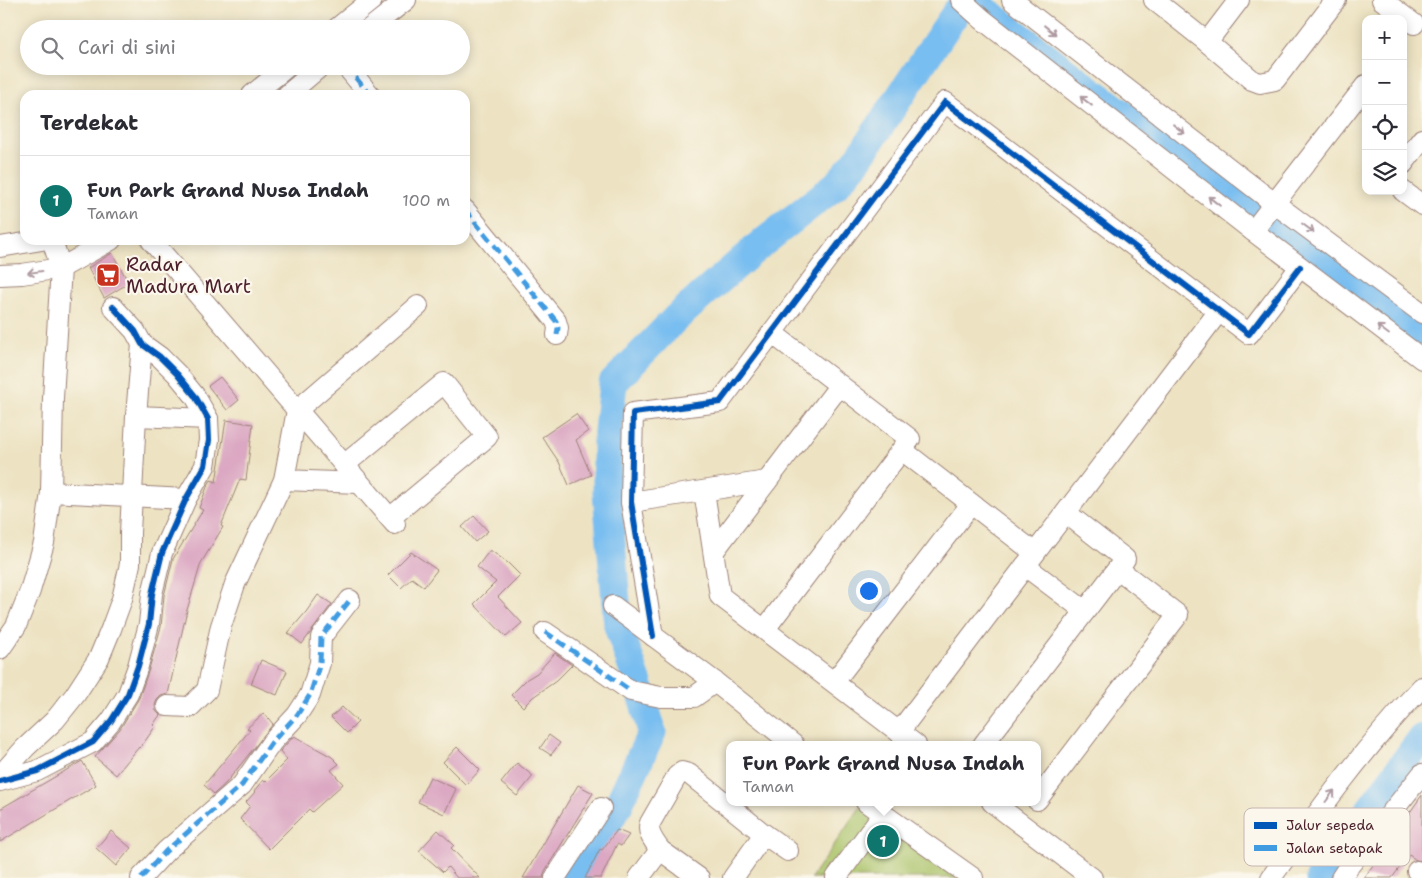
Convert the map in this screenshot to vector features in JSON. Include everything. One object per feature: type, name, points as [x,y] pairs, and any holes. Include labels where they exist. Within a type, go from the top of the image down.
[{"type":"street","points":[[347,20],[372,0]]},
{"type":"street","points":[[380,20],[406,0]]},
{"type":"street","points":[[961,0],[982,19],[1255,228],[1300,267],[1422,359]]},
{"type":"street","points":[[1012,0],[1272,205],[1422,313]]},
{"type":"street","points":[[1154,0],[1252,80],[1260,83],[1275,80],[1336,0]]},
{"type":"street","points":[[1207,42],[1239,0]]},
{"type":"street","points":[[1382,0],[1413,25]]},
{"type":"street","points":[[258,90],[277,75]]},
{"type":"street","points":[[293,90],[311,75]]},
{"type":"street","points":[[353,75],[366,90]]},
{"type":"street","points":[[1255,228],[1362,90]]},
{"type":"street","points":[[653,636],[631,502],[633,413],[720,402],[945,102],[1249,334],[1300,267]]},
{"type":"street","points":[[1407,159],[1422,140]]},
{"type":"street","points":[[1407,194],[1422,205]]},
{"type":"street","points":[[470,216],[556,321],[557,335]]},
{"type":"street","points":[[0,247],[20,244]]},
{"type":"street","points":[[0,649],[16,626],[30,591],[44,543],[51,492],[53,398],[61,268],[54,245]]},
{"type":"street","points":[[0,275],[22,274],[61,268],[102,245]]},
{"type":"street","points":[[155,245],[392,521],[487,437],[444,383],[344,465]]},
{"type":"street","points":[[167,706],[190,707],[207,690],[221,626],[235,584],[284,480],[296,410],[418,306]]},
{"type":"street","points":[[0,781],[37,771],[92,742],[112,721],[128,694],[138,666],[149,624],[152,594],[162,553],[186,499],[205,466],[209,440],[208,419],[195,396],[160,357],[142,344],[124,316],[114,307]]},
{"type":"street","points":[[899,732],[1219,311]]},
{"type":"street","points":[[765,629],[910,439],[772,333]]},
{"type":"street","points":[[0,776],[25,748],[55,720],[75,695],[99,658],[112,629],[130,564],[136,416],[142,344]]},
{"type":"street","points":[[714,551],[840,385]]},
{"type":"street","points":[[136,416],[208,419]]},
{"type":"street","points":[[902,450],[971,504],[1085,611]]},
{"type":"street","points":[[284,480],[359,483]]},
{"type":"street","points":[[631,502],[767,481]]},
{"type":"street","points":[[704,491],[720,596],[911,741]]},
{"type":"street","points":[[51,492],[186,499]]},
{"type":"street","points":[[834,682],[971,504]]},
{"type":"street","points":[[985,741],[1125,559],[1066,513]]},
{"type":"street","points":[[1041,794],[1178,615],[1118,569]]},
{"type":"street","points":[[141,878],[166,851],[242,785],[272,742],[297,715],[310,694],[320,663],[321,637],[341,614],[350,600]]},
{"type":"street","points":[[620,612],[715,682],[789,741]]},
{"type":"street","points":[[545,632],[640,693],[661,697],[694,696],[715,682]]},
{"type":"street","points":[[1321,808],[1361,755],[1422,687]]},
{"type":"street","points":[[699,878],[660,850],[648,828],[677,776],[682,772],[689,774],[726,804]]},
{"type":"street","points":[[1395,808],[1422,774]]},
{"type":"street","points":[[729,806],[788,851]]},
{"type":"street","points":[[871,806],[973,878]]},
{"type":"street","points":[[997,806],[1092,878]]},
{"type":"street","points":[[1019,823],[1032,806]]},
{"type":"street","points":[[554,878],[601,808]]},
{"type":"street","points":[[836,878],[882,815]]},
{"type":"street","points":[[733,878],[764,834]]},
{"type":"street","points":[[639,878],[660,850]]},
{"type":"street","points":[[1271,878],[1279,866]]},
{"type":"street","points":[[1341,878],[1349,866]]},
{"type":"green space","points":[[861,806],[870,806],[978,878],[811,878]]},
{"type":"building","name":"Radar Madura Mart","points":[[112,253],[129,283],[104,298],[88,268]]},
{"type":"building","points":[[220,377],[239,400],[227,410],[208,386]]},
{"type":"building","points":[[576,414],[588,431],[576,440],[591,475],[569,485],[559,462],[542,437]]},
{"type":"building","points":[[226,420],[253,424],[246,480],[240,479],[221,526],[223,527],[201,563],[187,610],[168,694],[161,696],[155,705],[156,711],[160,715],[153,725],[155,727],[140,748],[116,775],[95,757],[120,729],[139,698],[161,627],[164,596],[173,559],[203,510],[199,508],[207,487],[211,480],[216,482]]},
{"type":"building","points":[[474,516],[488,531],[475,542],[462,527]]},
{"type":"building","points":[[490,550],[508,563],[520,575],[498,597],[522,623],[506,637],[474,604],[496,582],[477,567]]},
{"type":"building","points":[[411,552],[437,570],[424,587],[412,578],[401,588],[388,575]]},
{"type":"building","points":[[318,595],[332,604],[302,644],[288,633]]},
{"type":"building","points":[[555,653],[572,665],[556,681],[533,697],[523,707],[511,695],[527,679],[537,673]]},
{"type":"building","points":[[261,660],[287,671],[277,695],[251,684]]},
{"type":"building","points":[[342,707],[358,722],[347,733],[331,717]]},
{"type":"building","points":[[264,713],[273,724],[226,783],[214,794],[204,785],[250,730],[247,728]]},
{"type":"building","points":[[549,735],[560,743],[551,755],[540,748]]},
{"type":"building","points":[[294,736],[332,757],[339,764],[331,770],[343,784],[312,812],[309,809],[269,849],[240,819],[250,806],[246,802],[254,791],[263,780],[265,782],[287,760],[280,751]]},
{"type":"building","points":[[457,747],[480,770],[466,785],[443,762]]},
{"type":"building","points":[[82,761],[96,785],[0,842],[0,809]]},
{"type":"building","points":[[517,763],[533,776],[517,796],[501,783]]},
{"type":"building","points":[[430,777],[456,789],[444,814],[418,802]]},
{"type":"building","points":[[578,785],[593,793],[545,871],[543,878],[523,878]]},
{"type":"building","points":[[1422,795],[1422,861],[1416,860],[1410,856],[1410,812]]},
{"type":"building","points":[[438,830],[454,845],[451,848],[480,878],[457,878],[448,867],[443,872],[419,851]]},
{"type":"building","points":[[617,830],[629,835],[621,846],[617,844],[601,878],[585,878],[600,849],[602,850]]},
{"type":"building","points":[[111,831],[131,848],[116,866],[96,848]]},
{"type":"building","points":[[1372,866],[1401,866],[1392,878],[1364,878]]},
{"type":"waterway","points":[[575,878],[619,804],[652,732],[641,692],[618,626],[607,493],[607,441],[613,383],[675,319],[755,249],[836,185],[856,162],[957,11],[970,0]]},
{"type":"waterway","points":[[985,10],[1422,340]]},
{"type":"waterway","points":[[1371,808],[1422,738]]},
{"type":"waterway","points":[[1320,878],[1329,866]]},
{"type":"marked path","points":[[353,75],[366,90]]},
{"type":"marked path","points":[[470,216],[556,321],[557,335]]},
{"type":"marked path","points":[[141,878],[166,851],[242,785],[272,742],[297,715],[310,695],[320,663],[321,637],[350,600]]},
{"type":"marked path","points":[[545,632],[631,691]]},
{"type":"cycle path","points":[[653,636],[631,502],[633,413],[720,402],[945,102],[1249,334],[1300,267]]},
{"type":"cycle path","points":[[0,781],[37,771],[93,742],[111,721],[128,694],[138,666],[149,624],[152,594],[162,553],[186,499],[205,466],[209,440],[208,419],[195,396],[160,357],[142,344],[135,331],[113,307]]},
{"type":"place","name":"Radar Madura Mart","points":[[108,275]]},
{"type":"place","name":"Fun Park Grand Nusa Indah","points":[[883,841]]}]
